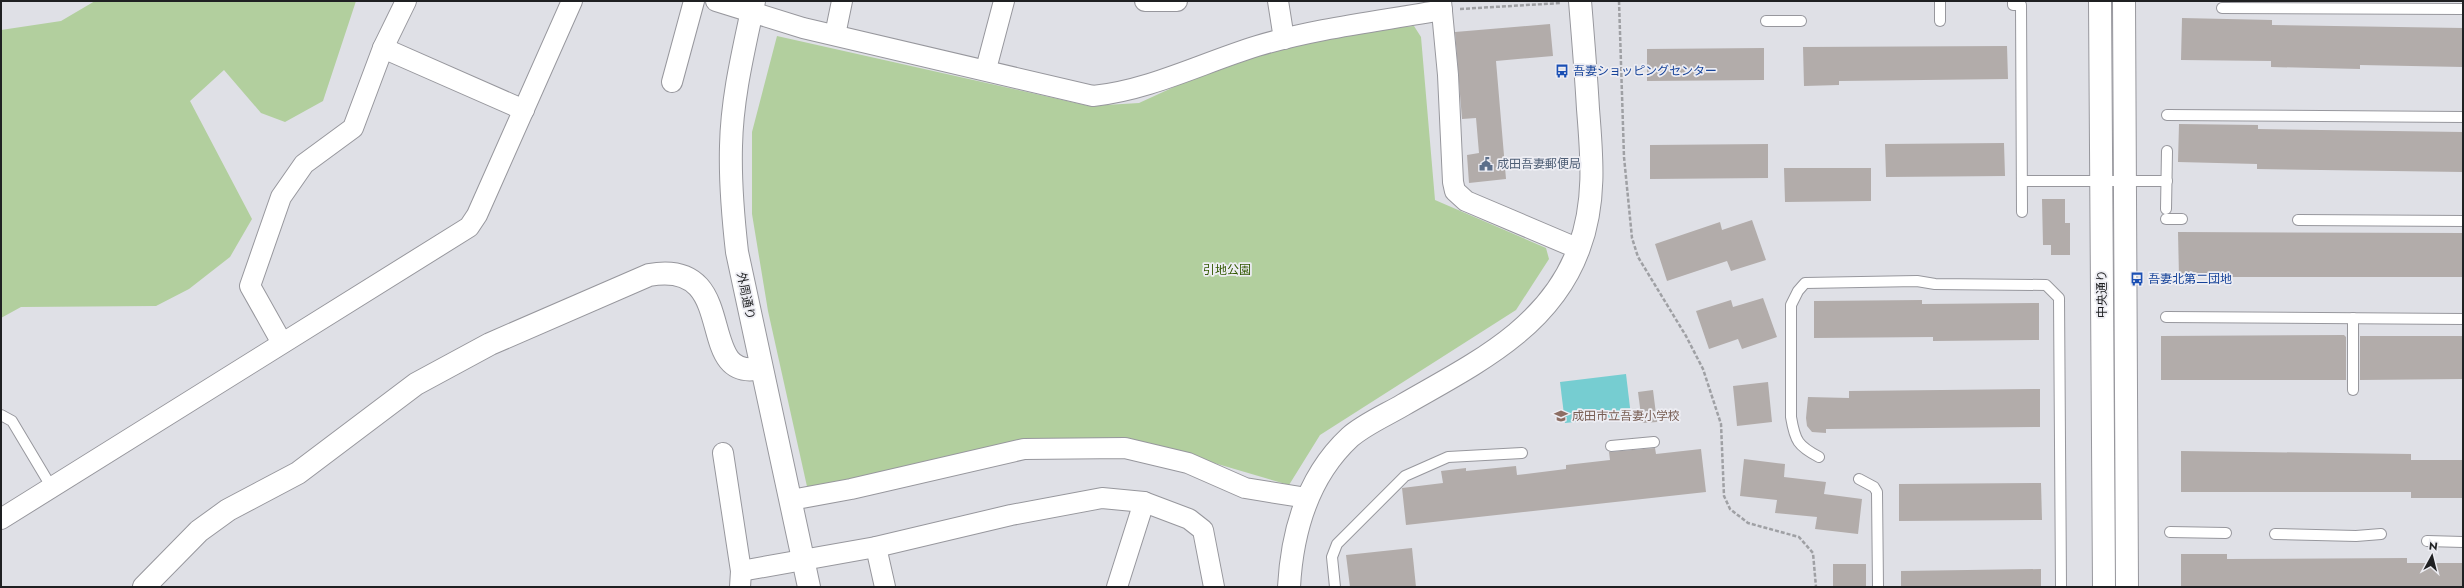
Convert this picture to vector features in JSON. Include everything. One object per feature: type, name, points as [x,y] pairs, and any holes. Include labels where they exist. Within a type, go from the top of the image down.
[{"type":"street","points":[[282,343],[250,286],[281,197],[304,164],[353,128],[383,48],[406,1]]},
{"type":"street","points":[[1,519],[468,227],[477,215],[572,1]]},
{"type":"street","points":[[672,82],[694,1]]},
{"type":"street","points":[[716,1],[753,7],[835,35],[986,69],[1092,96],[1129,91],[1257,46],[1441,5],[1448,75],[1452,182],[1455,191],[1466,201],[1579,249]]},
{"type":"street","points":[[835,35],[842,1]]},
{"type":"street","points":[[986,69],[1004,1]]},
{"type":"street","points":[[1145,1],[1177,1]]},
{"type":"street","points":[[1278,1],[1284,39]]},
{"type":"street","name":"中央通り","points":[[2100,1],[2104,587]]},
{"type":"street","name":"中央通り","points":[[2124,1],[2127,587]]},
{"type":"street","points":[[1289,587],[1294,540],[1307,498],[1324,469],[1351,437],[1479,361],[1514,338],[1538,315],[1561,286],[1579,249],[1592,198],[1592,165],[1574,2]]},
{"type":"street","name":"外周通り","points":[[753,7],[744,44],[734,107],[731,178],[737,252],[809,587]]},
{"type":"street","points":[[383,48],[524,110]]},
{"type":"street","points":[[144,587],[199,531],[228,510],[298,473],[416,384],[490,344],[649,275],[677,274],[690,278],[701,287],[706,297],[724,352],[730,362],[739,368],[752,370],[761,368]]},
{"type":"street","points":[[791,500],[851,489],[1024,450],[1125,448],[1188,463],[1245,488],[1307,498]]},
{"type":"street","points":[[723,453],[740,579],[804,560],[876,547],[1011,515],[1102,498],[1144,502],[1189,519],[1203,530],[1214,587]]},
{"type":"street","points":[[1116,587],[1144,502]]},
{"type":"street","points":[[876,547],[885,587]]},
{"type":"lane","points":[[1940,1],[1940,21]]},
{"type":"lane","points":[[2013,1],[2013,6],[2021,5],[2022,212]]},
{"type":"lane","points":[[2222,8],[2463,9]]},
{"type":"lane","points":[[1766,21],[1801,21]]},
{"type":"lane","points":[[2167,115],[2463,117]]},
{"type":"lane","points":[[2167,152],[2166,214],[2182,219]]},
{"type":"lane","points":[[2022,181],[2167,181]]},
{"type":"lane","points":[[2298,220],[2463,221]]},
{"type":"lane","points":[[1819,457],[1802,448],[1794,434],[1791,417],[1791,305],[1798,291],[1805,283],[1917,281],[1935,284],[2046,285],[2059,298],[2061,587]]},
{"type":"lane","points":[[2166,317],[2463,319]]},
{"type":"lane","points":[[2352,390],[2353,318]]},
{"type":"lane","points":[[1,415],[12,421],[52,488]]},
{"type":"lane","points":[[1611,446],[1654,442]]},
{"type":"lane","points":[[1335,587],[1332,557],[1337,544],[1405,476],[1448,457],[1522,453]]},
{"type":"lane","points":[[1859,479],[1874,487],[1877,492],[1878,587]]},
{"type":"lane","points":[[2170,532],[2226,533]]},
{"type":"lane","points":[[2275,534],[2356,536],[2381,534]]},
{"type":"lane","points":[[2426,541],[2463,542]]},
{"type":"path","points":[[1619,1],[1624,157],[1632,238],[1638,257],[1686,336],[1703,369],[1721,424],[1724,496],[1730,509],[1748,523],[1799,537],[1813,553],[1816,587]]},
{"type":"path","points":[[1441,5],[1574,2]]},
{"type":"green space","points":[[95,1],[356,1],[323,101],[285,122],[261,113],[224,70],[190,101],[252,219],[230,257],[189,289],[156,306],[21,307],[1,318],[1,30],[61,21]]},
{"type":"green space","name":"引地公園","points":[[1414,26],[1421,37],[1435,200],[1546,248],[1549,259],[1516,310],[1320,435],[1289,485],[1129,438],[1063,438],[808,491],[768,311],[752,214],[752,132],[777,36],[1089,106],[1139,103],[1246,54],[1320,35]]},
{"type":"water","points":[[1626,374],[1631,416],[1565,423],[1560,382]]},
{"type":"building","points":[[2182,18],[2272,20],[2272,25],[2463,28],[2463,67],[2360,65],[2360,69],[2271,67],[2271,61],[2181,60]]},
{"type":"building","points":[[1550,24],[1553,56],[1496,61],[1506,179],[1469,183],[1467,155],[1479,153],[1476,118],[1462,119],[1455,32]]},
{"type":"building","points":[[2007,46],[2008,79],[1839,81],[1839,85],[1804,86],[1803,47]]},
{"type":"building","points":[[1764,48],[1764,80],[1647,81],[1647,49]]},
{"type":"building","points":[[2179,124],[2258,125],[2258,129],[2463,132],[2463,172],[2257,169],[2257,164],[2178,162]]},
{"type":"building","points":[[2004,143],[2005,176],[1886,177],[1885,144]]},
{"type":"building","points":[[1768,144],[1768,178],[1650,179],[1650,145]]},
{"type":"building","points":[[1784,168],[1871,168],[1871,201],[1785,202]]},
{"type":"building","points":[[2042,199],[2065,199],[2065,223],[2070,223],[2070,255],[2051,255],[2051,245],[2043,245]]},
{"type":"building","points":[[1752,220],[1766,260],[1731,271],[1727,261],[1667,281],[1655,244],[1720,222],[1722,230]]},
{"type":"building","points":[[2178,232],[2463,233],[2463,277],[2179,277]]},
{"type":"building","points":[[1763,298],[1777,337],[1742,349],[1738,339],[1709,349],[1696,311],[1731,300],[1733,307]]},
{"type":"building","points":[[1922,300],[1922,304],[2039,303],[2039,340],[1933,341],[1933,337],[1814,338],[1814,301]]},
{"type":"building","points":[[2344,335],[2346,337],[2346,380],[2161,380],[2161,336]]},
{"type":"building","points":[[2360,336],[2463,336],[2463,379],[2360,380]]},
{"type":"building","points":[[1768,382],[1772,422],[1737,426],[1733,386]]},
{"type":"building","points":[[2040,389],[2040,427],[1826,429],[1826,433],[1812,432],[1807,426],[1806,418],[1808,397],[1849,398],[1849,391]]},
{"type":"building","points":[[1653,390],[1657,422],[1642,423],[1638,392]]},
{"type":"building","points":[[1655,448],[1656,454],[1701,449],[1706,492],[1406,525],[1402,488],[1443,483],[1441,471],[1466,468],[1466,471],[1516,466],[1517,475],[1566,469],[1566,465],[1610,460],[1609,452]]},
{"type":"building","points":[[2181,451],[2411,454],[2411,460],[2463,460],[2463,498],[2411,498],[2411,492],[2181,492]]},
{"type":"building","points":[[1744,459],[1785,464],[1784,477],[1826,482],[1824,494],[1862,499],[1858,534],[1815,529],[1817,517],[1775,513],[1777,500],[1740,496]]},
{"type":"building","points":[[2041,483],[2042,520],[1899,521],[1899,484]]},
{"type":"building","points":[[1412,548],[1416,587],[1350,587],[1346,555]]},
{"type":"building","points":[[2181,554],[2227,554],[2227,559],[2407,558],[2407,563],[2463,563],[2463,587],[2181,587]]},
{"type":"building","points":[[1833,564],[1866,564],[1866,587],[1833,587]]},
{"type":"building","points":[[2041,569],[2041,587],[1901,587],[1901,571]]},
{"type":"place","name":"吾妻ショッピングセンター","points":[[1562,71]]},
{"type":"place","name":"成田吾妻郵便局","points":[[1486,164]]},
{"type":"place","name":"吾妻北第二団地","points":[[2137,279]]},
{"type":"place","name":"成田市立吾妻小学校","points":[[1561,416]]}]
